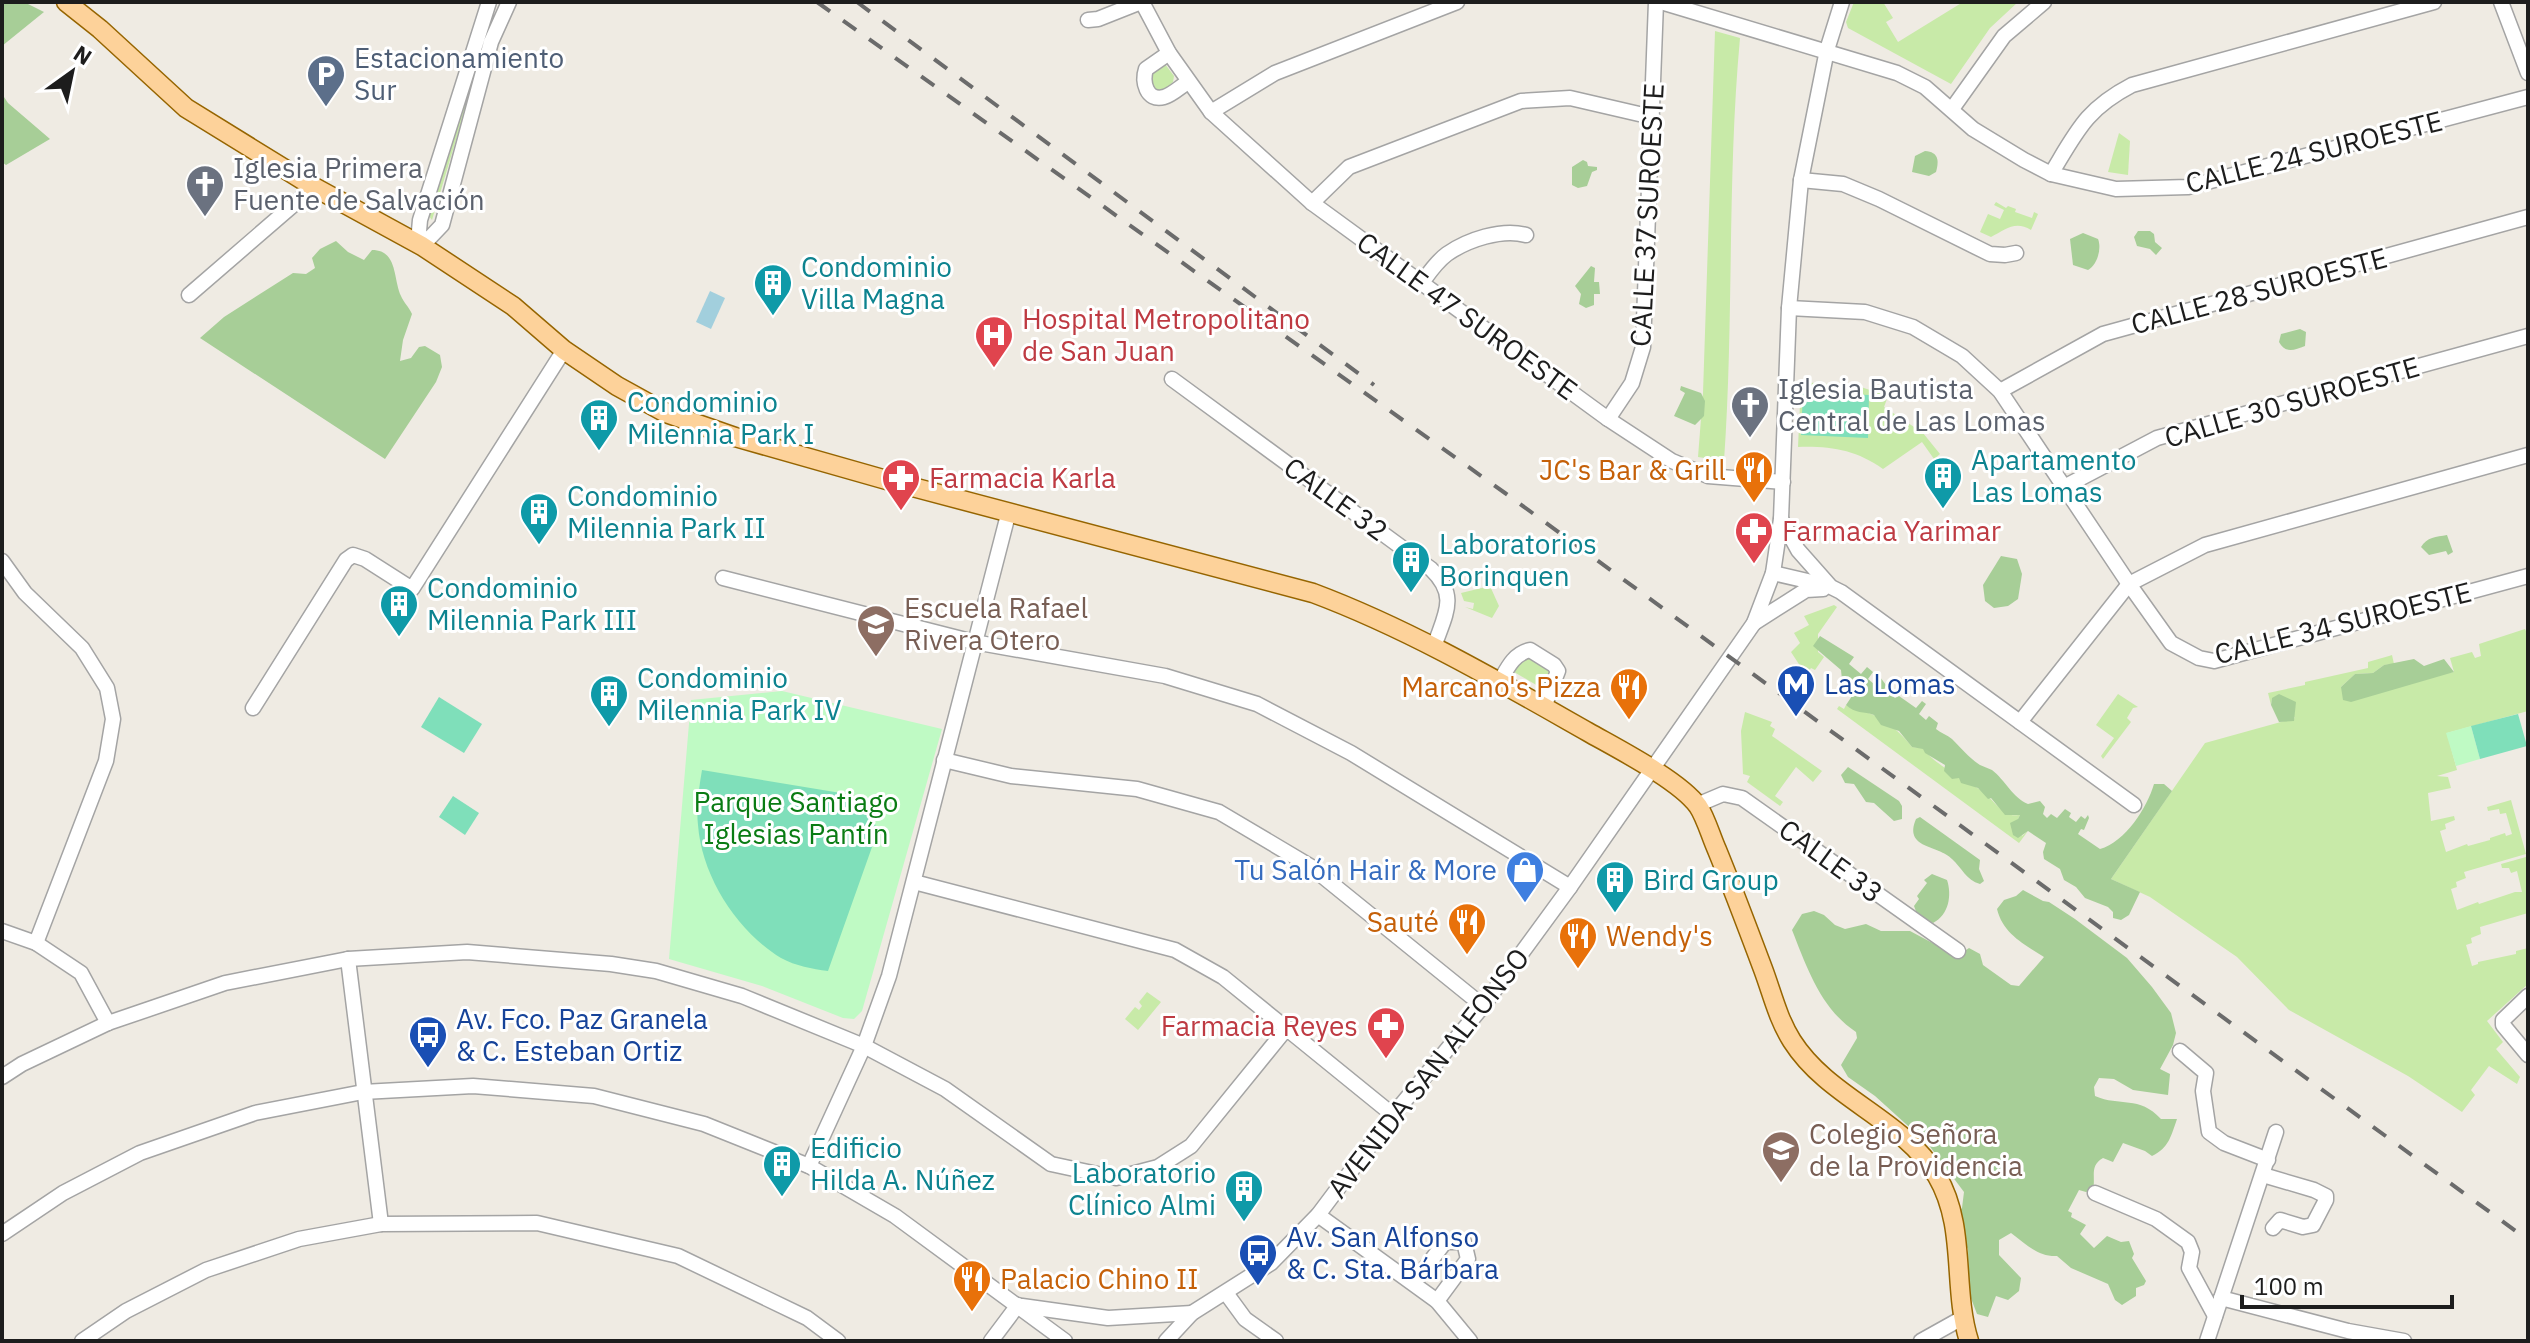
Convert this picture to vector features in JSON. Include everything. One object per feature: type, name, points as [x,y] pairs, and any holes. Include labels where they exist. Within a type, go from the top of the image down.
[{"type":"main road","points":[[66,2],[186,108],[314,187],[422,246],[513,306],[564,350],[617,386],[666,413],[890,481],[1313,593],[1361,611],[1434,647],[1653,770],[1697,805],[1737,898],[1781,1021],[1793,1042],[1840,1092],[1909,1140],[1937,1177],[1948,1198],[1956,1232],[1969,1341]]},
{"type":"street","points":[[422,246],[420,220],[489,2]]},
{"type":"street","points":[[422,246],[442,225],[491,42],[509,2]]},
{"type":"street","points":[[1088,20],[1142,2]]},
{"type":"street","name":"CALLE 47 SUROESTE","points":[[1142,2],[1169,53],[1211,112],[1312,203],[1608,419],[1688,470],[1724,478],[1783,482]]},
{"type":"street","points":[[1211,112],[1275,73],[1457,2]]},
{"type":"street","name":"CALLE 24 SUROESTE","points":[[1658,2],[1897,73],[1925,87],[1996,145],[2051,174],[2116,189],[2188,187],[2528,97]]},
{"type":"street","name":"CALLE 37 SUROESTE","points":[[1608,419],[1632,383],[1643,347],[1658,2]]},
{"type":"street","points":[[1754,623],[1773,573],[1781,519],[1789,308],[1801,180],[1827,50],[1842,2]]},
{"type":"street","points":[[1952,109],[2004,36],[2044,2]]},
{"type":"street","points":[[2051,174],[2087,116],[2107,98],[2132,85],[2434,2]]},
{"type":"street","points":[[2501,2],[2528,73]]},
{"type":"street","points":[[1169,53],[1146,69],[1145,88],[1156,97],[1164,97],[1188,82]]},
{"type":"street","points":[[1312,203],[1349,167],[1521,101],[1570,98],[1652,117]]},
{"type":"street","points":[[1801,180],[1843,184],[1990,254],[2016,253]]},
{"type":"street","points":[[189,295],[314,187]]},
{"type":"street","name":"CALLE 28 SUROESTE","points":[[2000,391],[2103,334],[2528,217]]},
{"type":"street","points":[[1421,284],[1434,266],[1459,248],[1499,233],[1514,231],[1526,235]]},
{"type":"street","name":"CALLE 34 SUROESTE","points":[[1789,308],[1865,312],[1913,327],[1962,356],[2000,391],[2171,643],[2199,658],[2214,661],[2528,576]]},
{"type":"street","name":"CALLE 30 SUROESTE","points":[[2064,487],[2157,438],[2528,336]]},
{"type":"street","points":[[253,708],[346,560],[353,555],[365,559],[412,589],[564,350]]},
{"type":"street","name":"CALLE 32","points":[[1172,379],[1442,580],[1448,593],[1448,606],[1434,647]]},
{"type":"street","points":[[2020,722],[2129,584],[2205,545],[2528,455]]},
{"type":"street","points":[[809,1166],[864,1046],[889,976],[1009,511]]},
{"type":"street","points":[[1781,519],[1798,550],[1835,589],[2134,805]]},
{"type":"street","points":[[2,561],[25,593],[82,648],[107,688],[113,719],[106,761],[36,943]]},
{"type":"street","points":[[1773,573],[1835,589]]},
{"type":"street","points":[[723,578],[974,642],[1165,676],[1257,704],[1351,753],[1570,887]]},
{"type":"street","points":[[1754,623],[1806,590],[1835,589]]},
{"type":"street","name":"AVENIDA SAN ALFONSO","points":[[1166,1341],[1192,1313],[1271,1263],[1318,1215],[1393,1115],[1483,1006],[1653,770],[1754,623]]},
{"type":"street","points":[[1499,683],[1520,652],[1530,650],[1558,671],[1544,707]]},
{"type":"street","points":[[944,760],[1011,776],[1137,789],[1219,812],[1310,866],[1483,1006]]},
{"type":"street","name":"CALLE 33","points":[[1697,805],[1723,794],[1742,798],[1958,951]]},
{"type":"street","points":[[914,882],[1175,950],[1223,977],[1393,1115]]},
{"type":"street","points":[[2,931],[36,943],[81,973],[108,1023]]},
{"type":"street","points":[[2,1077],[22,1064],[108,1023],[225,983],[348,959],[467,952],[611,964],[656,971],[742,996],[864,1046],[945,1089],[1051,1164],[1116,1178],[1158,1167],[1191,1146],[1286,1029]]},
{"type":"street","points":[[348,959],[381,1224]]},
{"type":"street","points":[[2528,996],[2503,1020],[2503,1025],[2528,1055]]},
{"type":"street","points":[[2180,1051],[2206,1073],[2203,1091],[2209,1132],[2224,1143],[2268,1160]]},
{"type":"street","points":[[2,1234],[63,1193],[140,1153],[255,1113],[363,1092],[473,1086],[594,1096],[704,1124],[809,1166],[895,1216],[1065,1341]]},
{"type":"street","points":[[2207,1341],[2276,1132]]},
{"type":"street","points":[[2263,1175],[2326,1196],[2313,1225],[2303,1227],[2280,1220],[2273,1228]]},
{"type":"street","points":[[2095,1193],[2156,1219],[2188,1242],[2192,1252],[2189,1268],[2215,1316]]},
{"type":"street","points":[[1318,1215],[1437,1301],[1470,1341]]},
{"type":"street","points":[[82,1341],[126,1311],[206,1270],[299,1239],[381,1224],[537,1223],[678,1256],[807,1318],[838,1341]]},
{"type":"street","points":[[1414,1283],[1445,1242],[1464,1242],[1468,1259],[1437,1301]]},
{"type":"street","points":[[1226,1293],[1245,1319],[1276,1341]]},
{"type":"street","points":[[2221,1298],[2348,1331],[2404,1341]]},
{"type":"street","points":[[1018,1305],[1108,1318],[1192,1313]]},
{"type":"street","points":[[991,1341],[1018,1305]]},
{"type":"street","points":[[1921,1341],[1964,1317]]},
{"type":"green space","points":[[2,2],[24,2],[44,12],[2,46]]},
{"type":"green space","points":[[1854,2],[1883,2],[1893,18],[1886,22],[1898,42],[1963,2],[2018,2],[1990,28],[1951,84],[1848,28],[1846,22]]},
{"type":"green space","points":[[1715,31],[1740,38],[1733,143],[1724,461],[1698,457],[1703,393]]},
{"type":"green space","points":[[476,57],[480,59],[479,63],[432,220],[429,216]]},
{"type":"green space","points":[[1165,64],[1174,76],[1173,82],[1166,89],[1156,91],[1151,87],[1151,71]]},
{"type":"green space","points":[[2,94],[8,103],[50,139],[6,165],[2,162]]},
{"type":"green space","points":[[2119,133],[2130,141],[2128,175],[2108,172]]},
{"type":"green space","points":[[1925,151],[1933,153],[1938,161],[1936,172],[1929,176],[1912,172],[1915,156]]},
{"type":"green space","points":[[1583,160],[1588,166],[1597,167],[1597,170],[1592,172],[1587,186],[1578,188],[1572,185],[1572,167]]},
{"type":"green space","points":[[1996,202],[2032,218],[2034,212],[2038,214],[2031,230],[2015,226],[1991,237],[1980,232],[1988,214],[2000,219],[2004,210],[1994,205]]},
{"type":"green space","points":[[2138,231],[2154,234],[2155,242],[2162,248],[2156,255],[2150,249],[2137,246],[2134,237]]},
{"type":"green space","points":[[2083,233],[2098,239],[2099,243],[2096,261],[2088,270],[2073,265],[2070,239]]},
{"type":"green space","points":[[336,241],[364,260],[372,250],[380,251],[390,260],[401,296],[412,314],[400,361],[411,358],[419,347],[425,346],[440,355],[442,367],[436,382],[385,459],[200,338],[224,317],[293,273],[306,274],[315,268],[312,258],[320,249]]},
{"type":"green space","points":[[1591,266],[1595,268],[1594,282],[1599,282],[1600,294],[1594,294],[1594,305],[1586,308],[1579,304],[1581,294],[1575,286]]},
{"type":"green space","points":[[2300,329],[2306,332],[2305,346],[2290,350],[2284,348],[2279,342],[2281,334]]},
{"type":"green space","points":[[1801,382],[1858,386],[1888,396],[1884,407],[1923,433],[1940,454],[1934,459],[1922,442],[1883,469],[1843,450],[1798,447]]},
{"type":"green space","points":[[1681,386],[1701,393],[1705,401],[1704,416],[1695,425],[1674,416],[1685,393],[1680,390]]},
{"type":"green space","points":[[1803,392],[1869,395],[1868,438],[1801,435]]},
{"type":"green space","points":[[2447,535],[2453,552],[2448,555],[2446,551],[2429,555],[2421,547],[2429,539]]},
{"type":"green space","points":[[2001,556],[2017,559],[2022,574],[2018,599],[2008,606],[1994,608],[1985,601],[1983,585]]},
{"type":"green space","points":[[1490,586],[1499,606],[1492,618],[1465,607],[1473,609],[1474,603],[1464,601],[1461,593]]},
{"type":"green space","points":[[1834,605],[1837,607],[1818,634],[1818,652],[1824,657],[1815,670],[1811,668],[1806,675],[1791,652],[1800,643],[1794,633],[1809,625],[1804,616]]},
{"type":"green space","points":[[2525,629],[2528,635],[2528,711],[2447,733],[2457,770],[2437,776],[2448,777],[2451,788],[2428,793],[2431,821],[2454,816],[2455,820],[2445,824],[2446,829],[2440,831],[2446,852],[2505,833],[2506,836],[2512,834],[2506,813],[2500,814],[2499,809],[2488,811],[2487,807],[2511,800],[2526,854],[2464,872],[2466,878],[2456,882],[2457,887],[2451,889],[2457,910],[2522,892],[2517,871],[2511,873],[2501,864],[2526,857],[2528,863],[2528,913],[2480,927],[2481,934],[2471,938],[2472,943],[2466,945],[2472,966],[2528,948],[2528,984],[2487,1021],[2503,1042],[2496,1049],[2520,1077],[2517,1084],[2489,1066],[2471,1090],[2475,1095],[2462,1112],[2408,1076],[2289,1010],[2237,957],[2150,897],[2111,879],[2205,743],[2295,718],[2272,698],[2271,705],[2268,693],[2368,668],[2368,662],[2392,655],[2394,664],[2384,665],[2373,673],[2355,674],[2341,687],[2454,672],[2450,658],[2472,652],[2475,658],[2481,656],[2479,644]]},
{"type":"green space","points":[[1820,636],[1854,657],[1849,664],[1861,674],[1867,667],[1873,672],[1868,679],[1874,684],[1880,677],[1886,685],[1884,690],[1895,698],[1899,696],[1916,708],[1922,701],[1926,704],[1919,714],[1926,720],[1929,716],[1938,723],[1936,729],[1980,765],[1992,770],[2023,801],[2028,804],[2040,801],[2047,818],[2051,814],[2057,818],[2065,809],[2076,822],[2081,816],[2085,819],[2088,815],[2084,830],[2081,829],[2078,834],[2100,849],[2118,839],[2134,823],[2154,784],[2164,784],[2172,791],[2111,879],[2140,892],[2129,915],[2121,920],[2113,918],[2113,912],[2108,907],[2085,898],[2076,887],[2064,880],[2060,869],[2044,859],[2046,843],[2028,831],[2018,838],[2013,835],[2010,823],[2020,815],[2005,815],[1978,788],[1961,783],[1959,778],[1952,779],[1944,771],[1945,765],[1923,749],[1912,747],[1899,731],[1881,725],[1874,715],[1849,708],[1846,705],[1852,696],[1843,690],[1841,670],[1813,646]]},
{"type":"green space","points":[[1527,655],[1548,667],[1552,675],[1543,689],[1514,672],[1516,664]]},
{"type":"green space","points":[[2414,659],[2424,666],[2444,659],[2454,672],[2351,702],[2343,700],[2341,687],[2355,674],[2373,673],[2384,665]]},
{"type":"green space","name":"Parque Santiago Iglesias Pantín","points":[[782,691],[942,729],[862,1011],[854,1019],[843,1018],[762,986],[669,959],[691,700]]},
{"type":"green space","points":[[2118,694],[2138,707],[2133,708],[2127,718],[2131,722],[2103,759],[2101,756],[2114,738],[2096,725]]},
{"type":"green space","points":[[2279,694],[2296,702],[2294,721],[2279,722],[2271,705],[2272,698]]},
{"type":"green space","points":[[439,697],[482,724],[464,753],[421,727]]},
{"type":"green space","points":[[1846,705],[1877,717],[1899,732],[1912,747],[1923,748],[1941,765],[1983,792],[2004,812],[2020,815],[2022,836],[2028,831],[2019,843],[1837,709],[1839,706],[1844,709]]},
{"type":"green space","points":[[1745,712],[1772,722],[1770,726],[1775,729],[1772,736],[1822,771],[1813,782],[1796,767],[1775,796],[1783,802],[1780,806],[1747,782],[1750,776],[1743,774],[1741,731]]},
{"type":"green space","points":[[2518,714],[2527,746],[2480,759],[2471,726]]},
{"type":"green space","points":[[2471,726],[2480,759],[2456,766],[2446,733]]},
{"type":"green space","points":[[1848,767],[1899,801],[1902,819],[1894,821],[1874,803],[1866,802],[1854,784],[1845,783],[1841,775]]},
{"type":"green space","points":[[702,770],[847,794],[864,805],[871,814],[877,833],[828,971],[804,967],[781,958],[750,933],[724,901],[706,864],[701,845],[697,811]]},
{"type":"green space","points":[[453,796],[479,813],[465,835],[439,817]]},
{"type":"green space","points":[[1920,817],[1980,860],[1979,869],[1984,881],[1980,884],[1975,882],[1946,854],[1918,841],[1913,829],[1916,819]]},
{"type":"green space","points":[[1932,874],[1947,880],[1949,892],[1946,910],[1933,923],[1917,914],[1914,906],[1927,883],[1924,880]]},
{"type":"green space","points":[[2023,890],[2075,919],[2127,958],[2171,1013],[2176,1033],[2160,1069],[2170,1074],[2168,1095],[2133,1090],[2114,1079],[2099,1078],[2094,1087],[2095,1096],[2137,1104],[2161,1119],[2177,1119],[2166,1145],[2158,1153],[2152,1156],[2123,1143],[2113,1162],[2103,1158],[2099,1161],[2094,1168],[2093,1190],[2079,1190],[2068,1211],[2072,1213],[2071,1217],[2086,1225],[2080,1234],[2094,1248],[2107,1236],[2121,1242],[2129,1241],[2134,1254],[2132,1258],[2146,1281],[2136,1288],[2136,1296],[2122,1305],[2115,1300],[2108,1284],[2071,1268],[2057,1256],[2038,1252],[2011,1233],[1999,1240],[1999,1255],[2021,1278],[2019,1291],[2008,1300],[1996,1296],[1988,1317],[1977,1314],[1969,1293],[1968,1249],[1953,1221],[1962,1208],[1964,1192],[1928,1144],[1875,1096],[1848,1077],[1841,1065],[1857,1038],[1856,1032],[1824,1000],[1792,930],[1802,914],[1814,911],[1845,929],[1866,924],[1881,931],[1910,931],[1940,947],[1962,953],[1969,948],[1980,954],[1983,965],[2011,985],[2019,986],[2044,957],[2009,932],[1997,909],[2004,900]]},
{"type":"green space","points":[[1147,992],[1161,1002],[1138,1030],[1125,1019],[1135,1007],[1139,1010],[1142,1006],[1139,1002]]},
{"type":"water","points":[[710,291],[725,298],[711,329],[696,322]]},
{"type":"railway","points":[[817,2],[1505,493],[2528,1240]]},
{"type":"railway","points":[[857,2],[1374,385]]},
{"type":"place","name":"Estacionamiento Sur","points":[[326,108]]},
{"type":"place","name":"Iglesia Primera Fuente de Salvación","points":[[205,218]]},
{"type":"place","name":"Condominio Villa Magna","points":[[773,317]]},
{"type":"place","name":"Hospital Metropolitano de San Juan","points":[[994,369]]},
{"type":"place","name":"Iglesia Bautista Central de Las Lomas","points":[[1750,439]]},
{"type":"place","name":"Condominio Milennia Park I","points":[[599,452]]},
{"type":"place","name":"JC's Bar & Grill","points":[[1754,504]]},
{"type":"place","name":"Apartamento Las Lomas","points":[[1943,510]]},
{"type":"place","name":"Farmacia Karla","points":[[901,512]]},
{"type":"place","name":"Condominio Milennia Park II","points":[[539,546]]},
{"type":"place","name":"Farmacia Yarimar","points":[[1754,565]]},
{"type":"place","name":"Laboratorios Borinquen","points":[[1411,594]]},
{"type":"place","name":"Condominio Milennia Park III","points":[[399,638]]},
{"type":"place","name":"Escuela Rafael Rivera Otero","points":[[876,658]]},
{"type":"place","name":"Las Lomas","points":[[1796,718]]},
{"type":"place","name":"Marcano's Pizza","points":[[1629,721]]},
{"type":"place","name":"Condominio Milennia Park IV","points":[[609,728]]},
{"type":"place","name":"Tu Salón Hair & More","points":[[1525,904]]},
{"type":"place","name":"Bird Group","points":[[1615,914]]},
{"type":"place","name":"Sauté","points":[[1467,956]]},
{"type":"place","name":"Wendy's","points":[[1578,970]]},
{"type":"place","name":"Farmacia Reyes","points":[[1386,1060]]},
{"type":"place","name":"Av. Fco. Paz Granela & C. Esteban Ortiz","points":[[428,1069]]},
{"type":"place","name":"Colegio Señora de la Providencia","points":[[1781,1184]]},
{"type":"place","name":"Edificio Hilda A. Núñez","points":[[782,1198]]},
{"type":"place","name":"Laboratorio Clínico Almi","points":[[1244,1223]]},
{"type":"place","name":"Av. San Alfonso & C. Sta. Bárbara","points":[[1258,1287]]},
{"type":"place","name":"Palacio Chino II","points":[[972,1313]]}]
